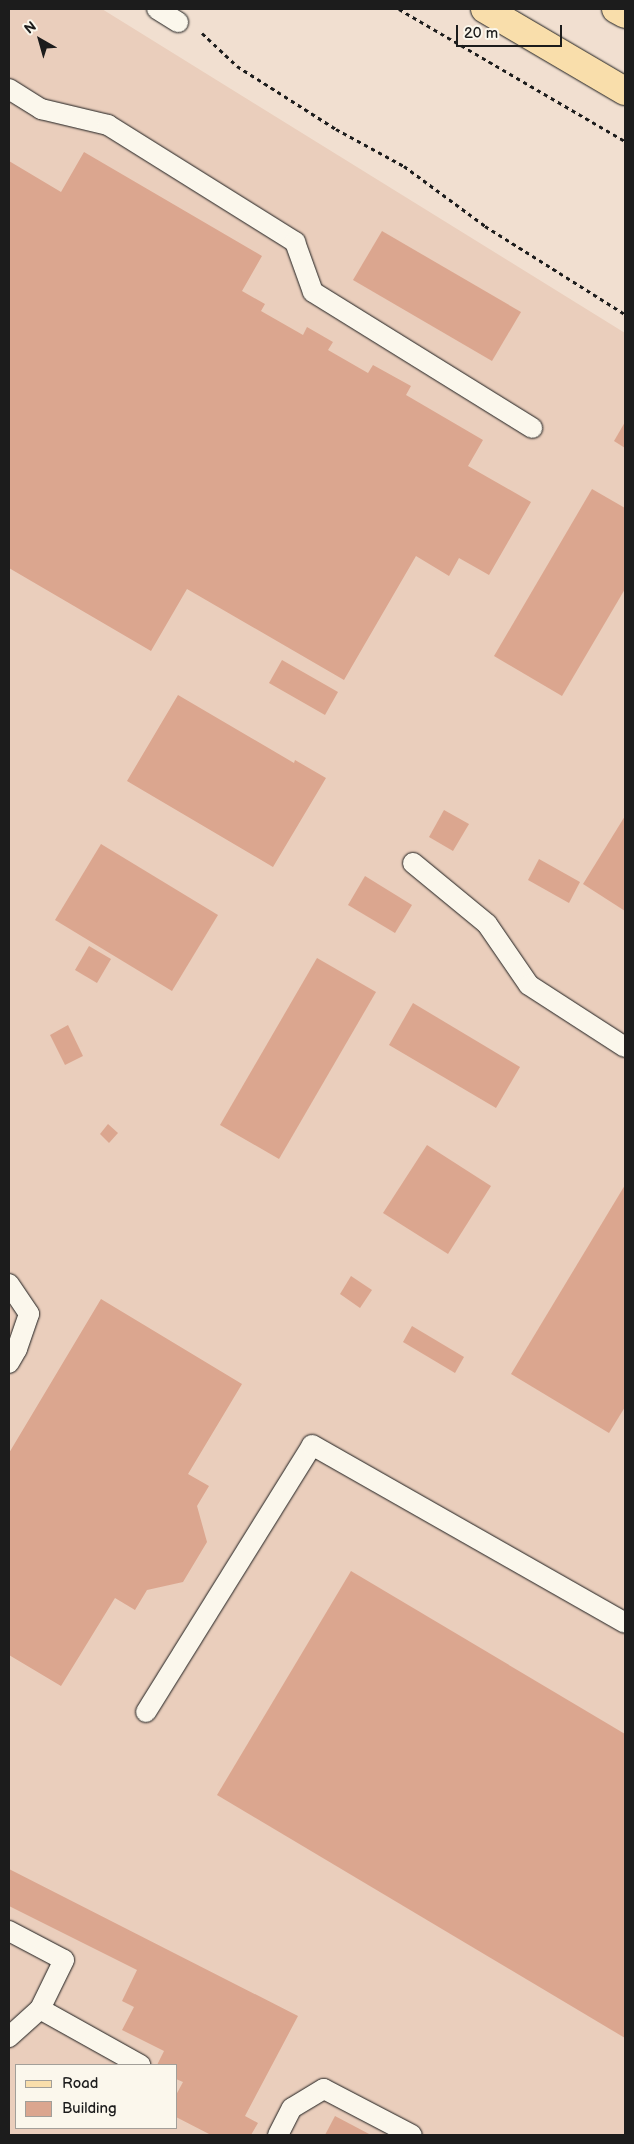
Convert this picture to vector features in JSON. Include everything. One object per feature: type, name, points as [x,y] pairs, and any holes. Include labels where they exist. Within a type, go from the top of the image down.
[{"type":"main road","points":[[484,9],[625,91]]},
{"type":"main road","points":[[616,9],[625,14]]},
{"type":"lane","points":[[158,9],[178,22]]},
{"type":"lane","points":[[9,89],[41,109],[108,125],[295,242],[313,292],[532,428]]},
{"type":"lane","points":[[413,863],[487,924],[529,985],[625,1047]]},
{"type":"lane","points":[[9,1284],[29,1314],[17,1350],[9,1363]]},
{"type":"lane","points":[[146,1712],[312,1445],[625,1623]]},
{"type":"lane","points":[[9,1931],[64,1960],[40,2009],[9,2037]]},
{"type":"lane","points":[[40,2009],[138,2064]]},
{"type":"lane","points":[[278,2135],[292,2108],[324,2090],[412,2135]]},
{"type":"path","points":[[399,9],[625,141]]},
{"type":"path","points":[[178,22],[205,34],[237,66],[336,129],[404,166],[485,226],[625,314]]},
{"type":"shaded area","points":[[9,9],[102,9],[625,333],[625,2135],[9,2135]]},
{"type":"building","points":[[84,152],[262,256],[242,291],[265,304],[261,311],[303,335],[307,327],[333,342],[328,350],[368,373],[373,365],[411,386],[406,395],[483,440],[468,466],[531,502],[489,575],[459,558],[449,576],[416,556],[344,680],[187,589],[151,651],[9,568],[9,161],[61,192]]},
{"type":"building","points":[[382,231],[521,312],[492,361],[353,280]]},
{"type":"building","points":[[625,422],[625,448],[614,441]]},
{"type":"building","points":[[592,489],[625,508],[625,589],[562,696],[494,656]]},
{"type":"building","points":[[282,660],[338,692],[325,715],[269,683]]},
{"type":"building","points":[[178,695],[294,763],[295,760],[326,778],[273,867],[127,781]]},
{"type":"building","points":[[444,810],[469,824],[453,851],[429,837]]},
{"type":"building","points":[[625,816],[625,911],[583,884]]},
{"type":"building","points":[[101,844],[218,915],[172,991],[55,920]]},
{"type":"building","points":[[539,859],[580,882],[569,903],[528,880]]},
{"type":"building","points":[[365,876],[412,905],[395,933],[348,905]]},
{"type":"building","points":[[89,946],[111,959],[97,983],[75,970]]},
{"type":"building","points":[[317,958],[376,992],[279,1159],[220,1125]]},
{"type":"building","points":[[413,1003],[520,1067],[496,1108],[389,1045]]},
{"type":"building","points":[[68,1025],[83,1056],[65,1065],[50,1035]]},
{"type":"building","points":[[108,1124],[118,1133],[109,1143],[100,1134]]},
{"type":"building","points":[[427,1145],[491,1186],[448,1254],[383,1213]]},
{"type":"building","points":[[625,1185],[625,1407],[609,1433],[511,1374]]},
{"type":"building","points":[[351,1276],[372,1290],[360,1308],[340,1294]]},
{"type":"building","points":[[101,1299],[242,1384],[188,1474],[209,1486],[197,1506],[207,1542],[183,1582],[147,1590],[135,1610],[115,1598],[61,1686],[9,1655],[9,1453]]},
{"type":"building","points":[[412,1326],[464,1357],[455,1373],[403,1342]]},
{"type":"building","points":[[351,1571],[625,1734],[625,2038],[217,1795]]},
{"type":"building","points":[[9,1869],[298,2016],[245,2116],[258,2123],[251,2135],[211,2135],[178,2118],[178,2091],[183,2082],[178,2080],[178,2064],[158,2064],[164,2051],[122,2030],[134,2007],[122,2001],[137,1970],[9,1906]]},
{"type":"building","points":[[335,2116],[371,2135],[325,2135]]}]
